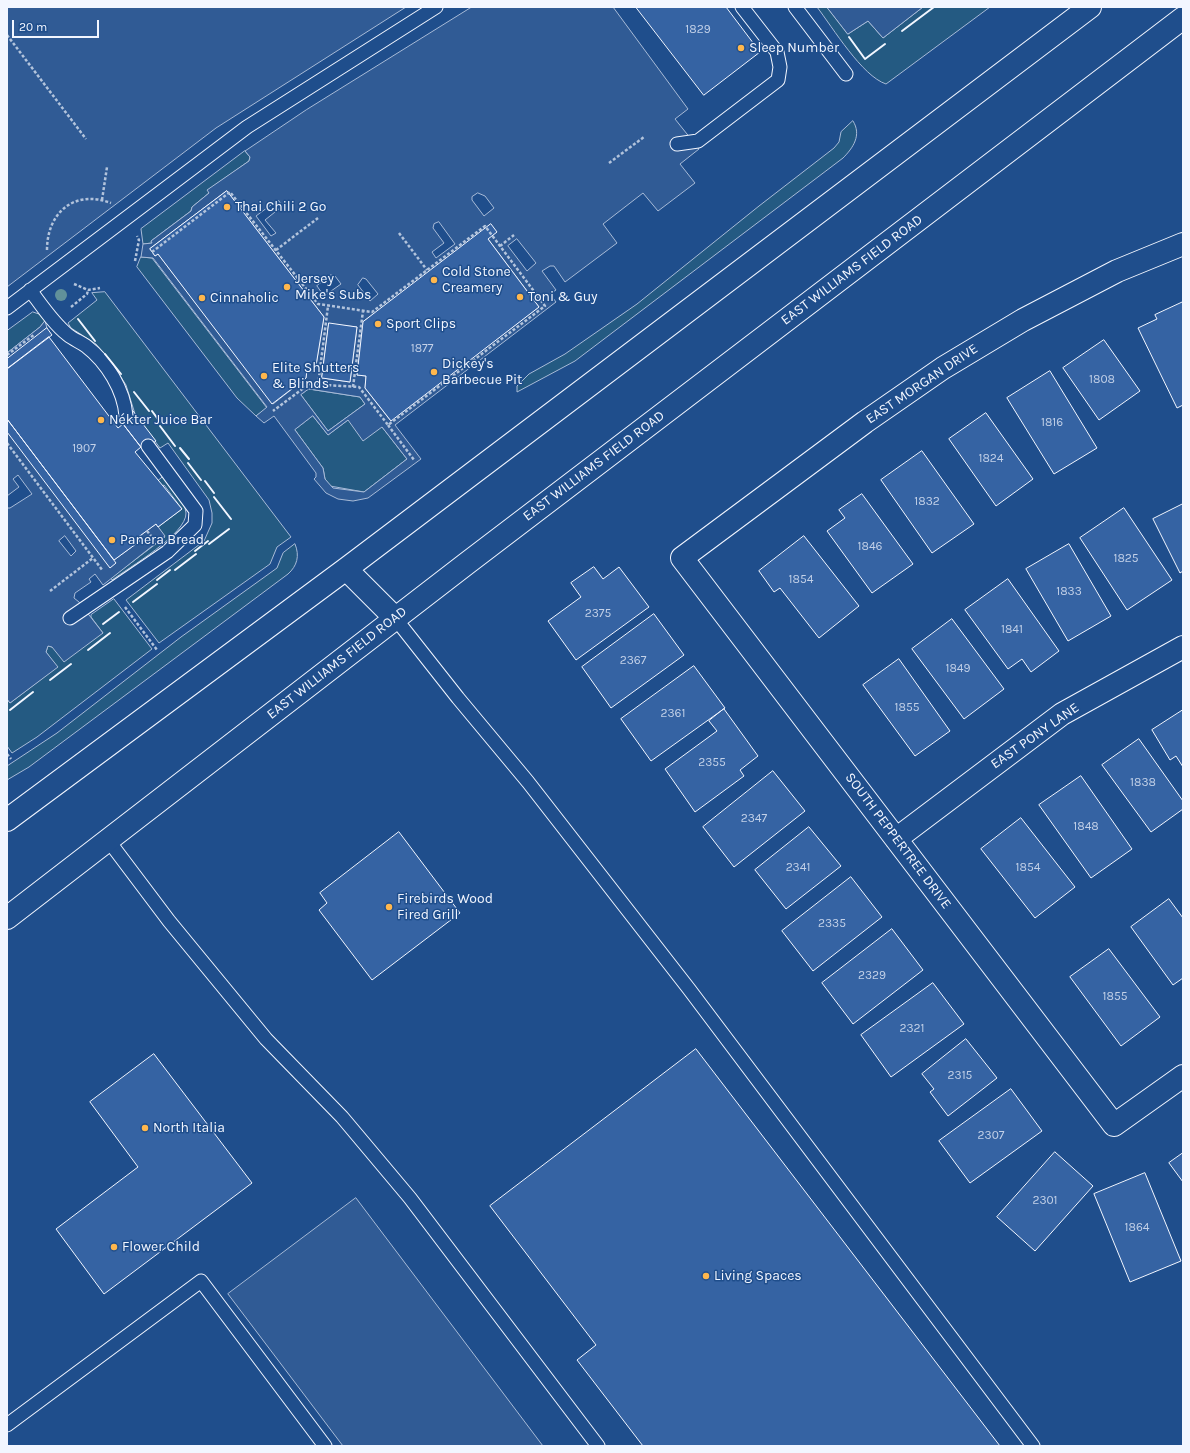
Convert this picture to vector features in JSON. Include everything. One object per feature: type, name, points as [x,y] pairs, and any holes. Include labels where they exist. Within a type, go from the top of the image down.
[{"type":"main road","points":[[7,820],[346,569],[1090,7]]},
{"type":"main road","name":"EAST WILLIAMS FIELD ROAD","points":[[7,918],[395,618],[1183,18]]},
{"type":"main road","name":"EAST MORGAN DRIVE","points":[[682,558],[865,422],[943,368],[1023,320],[1117,271],[1183,244]]},
{"type":"main road","name":"SOUTH PEPPERTREE DRIVE","points":[[682,558],[1114,1125],[1183,1076]]},
{"type":"main road","points":[[346,569],[395,618]]},
{"type":"main road","name":"EAST PONY LANE","points":[[896,839],[1062,714],[1183,647]]},
{"type":"lane","points":[[7,308],[247,127],[436,7]]},
{"type":"lane","points":[[677,144],[698,141],[778,80],[780,67],[777,52],[742,7]]},
{"type":"lane","points":[[795,7],[846,74]]},
{"type":"lane","points":[[30,290],[53,321],[68,335],[87,346],[112,376],[123,397],[126,416]]},
{"type":"lane","points":[[70,618],[167,552],[195,525],[196,511],[148,446]]},
{"type":"lane","points":[[395,618],[458,698],[528,782],[689,989],[1033,1446]]},
{"type":"lane","points":[[108,840],[169,921],[266,1039],[342,1117],[410,1198],[598,1446]]},
{"type":"lane","points":[[7,1425],[201,1281],[325,1446]]},
{"type":"path","points":[[7,36],[86,139]]},
{"type":"path","points":[[609,162],[644,137]]},
{"type":"path","points":[[102,200],[107,167]]},
{"type":"path","points":[[152,252],[230,192],[318,304],[372,312],[485,226],[545,306],[388,425]]},
{"type":"path","points":[[47,252],[50,226],[64,208],[82,199],[92,198],[111,203]]},
{"type":"path","points":[[276,250],[318,218]]},
{"type":"path","points":[[399,233],[427,270]]},
{"type":"path","points":[[135,261],[139,240],[137,235]]},
{"type":"path","points":[[500,246],[514,235]]},
{"type":"path","points":[[73,283],[88,290],[100,288]]},
{"type":"path","points":[[66,310],[88,294],[88,290]]},
{"type":"path","points":[[318,384],[328,306]]},
{"type":"path","points":[[353,387],[363,311]]},
{"type":"path","points":[[7,355],[41,330]]},
{"type":"path","points":[[272,411],[309,384],[360,388],[414,460]]},
{"type":"path","points":[[7,443],[104,573],[104,577]]},
{"type":"path","points":[[50,591],[93,558]]},
{"type":"path","points":[[7,754],[11,759]]},
{"type":"shaded area","points":[[7,7],[406,7],[216,128],[7,287]]},
{"type":"shaded area","points":[[472,7],[613,7],[688,109],[675,119],[699,149],[680,164],[695,183],[658,211],[643,193],[603,224],[617,243],[565,282],[554,266],[550,266],[542,271],[556,290],[550,294],[556,302],[395,425],[421,459],[368,498],[353,501],[338,499],[326,493],[314,479],[316,477],[316,473],[274,416],[264,423],[256,416],[267,407],[153,258],[141,257],[143,244],[152,243],[151,241],[191,211],[192,207],[209,193],[207,190],[249,161],[250,157],[245,151],[306,110]],"holes":[[[227,191],[324,317],[315,371],[307,370],[306,378],[273,404],[158,254],[155,256],[150,249]],[[478,193],[485,196],[494,208],[484,216],[472,200],[472,197]],[[279,201],[282,206],[265,220],[276,233],[271,236],[256,216],[275,202]],[[439,222],[455,244],[436,258],[432,252],[444,243],[433,228],[434,224]],[[488,239],[539,307],[390,420],[365,388],[366,376],[357,375],[363,322]],[[517,239],[536,263],[527,271],[508,246]],[[331,275],[335,276],[341,284],[324,296],[317,286]],[[363,278],[366,279],[378,294],[370,301],[358,285]],[[329,324],[357,327],[350,382],[322,378]],[[309,389],[360,397],[365,404],[328,431],[301,395]],[[313,416],[328,435],[348,420],[363,441],[382,427],[407,459],[364,492],[333,488],[325,479],[323,468],[295,430]]]},
{"type":"shaded area","points":[[817,7],[827,7],[848,34],[868,21],[883,38],[923,7],[990,7],[886,84],[867,72],[858,62]]},
{"type":"shaded area","points":[[827,7],[923,7],[883,38],[868,21],[848,34]]},
{"type":"shaded area","points":[[853,121],[857,131],[855,141],[853,146],[843,158],[575,361],[517,392],[517,386],[529,374],[565,354],[637,304],[834,148],[839,142],[841,132]]},
{"type":"shaded area","points":[[245,151],[250,157],[249,161],[208,190],[209,193],[192,207],[191,211],[151,241],[152,243],[143,244],[141,229]]},
{"type":"shaded area","points":[[141,257],[152,258],[267,408],[256,416],[237,398],[137,267]]},
{"type":"shaded area","points":[[105,292],[291,537],[277,547],[270,564],[159,643],[126,600],[204,541],[212,523],[212,513],[209,500],[168,443],[160,448],[135,414],[126,385],[112,363],[96,344],[71,328],[68,323],[97,300],[92,293]]},
{"type":"shaded area","points":[[33,312],[39,314],[45,321],[40,327],[7,353],[7,331]]},
{"type":"shaded area","points":[[45,321],[47,328],[45,331],[49,337],[7,369],[7,353],[40,327]]},
{"type":"shaded area","points":[[309,389],[360,397],[365,404],[328,431],[301,395]]},
{"type":"shaded area","points":[[313,416],[328,435],[348,420],[382,427],[407,459],[364,492],[330,486],[325,479],[323,468],[295,430]]},
{"type":"shaded area","points":[[7,426],[114,560],[140,541],[137,538],[156,524],[165,536],[103,585],[95,574],[89,579],[91,582],[75,593],[74,598],[79,602],[103,633],[64,662],[52,647],[48,646],[46,652],[58,667],[10,703],[7,699],[7,508],[10,508],[32,494],[18,475],[13,479],[19,487],[7,496]],"holes":[[[65,536],[76,551],[71,556],[59,541]]]},
{"type":"shaded area","points":[[164,476],[183,503],[186,513],[184,521],[177,531],[155,550],[112,580],[111,578],[165,537],[158,527],[182,509],[164,485],[162,486],[158,481]]},
{"type":"shaded area","points":[[295,544],[297,548],[297,560],[294,568],[288,574],[29,767],[7,780],[7,766],[57,733],[181,637],[277,568],[283,553]]},
{"type":"shaded area","points":[[114,599],[152,649],[37,737],[12,753],[7,746],[7,699],[10,703],[57,667],[46,652],[48,646],[52,647],[103,633],[91,615]]},
{"type":"shaded area","points":[[356,1198],[543,1446],[343,1446],[228,1294]]},
{"type":"building","points":[[636,7],[726,7],[760,52],[704,95]]},
{"type":"building","points":[[227,191],[324,317],[315,372],[307,370],[306,378],[272,404],[158,254],[155,256],[150,249]]},
{"type":"building","points":[[491,224],[497,232],[488,239],[539,307],[391,421],[365,388],[366,376],[357,375],[363,322]]},
{"type":"building","points":[[1183,302],[1183,405],[1177,408],[1138,328],[1157,319],[1155,315]]},
{"type":"building","points":[[329,323],[357,327],[350,382],[322,378]]},
{"type":"building","points":[[47,328],[52,335],[7,369],[7,359]]},
{"type":"building","points":[[49,337],[118,428],[123,424],[141,447],[135,452],[182,509],[158,527],[156,524],[137,538],[140,541],[114,560],[7,419],[7,369]]},
{"type":"building","points":[[1104,340],[1140,391],[1099,420],[1063,368]]},
{"type":"building","points":[[1050,371],[1097,448],[1054,474],[1007,398]]},
{"type":"building","points":[[133,411],[156,441],[143,450],[120,420]]},
{"type":"building","points":[[986,413],[1033,479],[996,506],[949,439]]},
{"type":"building","points":[[7,419],[116,563],[110,568],[7,432]]},
{"type":"building","points":[[922,451],[974,524],[932,553],[881,480]]},
{"type":"building","points":[[862,494],[913,564],[872,593],[827,531],[845,518],[839,510]]},
{"type":"building","points":[[1183,504],[1183,571],[1180,573],[1153,519]]},
{"type":"building","points":[[1124,508],[1172,580],[1127,610],[1080,538]]},
{"type":"building","points":[[804,536],[859,606],[819,638],[780,588],[774,592],[759,571]]},
{"type":"building","points":[[1069,544],[1111,616],[1068,641],[1026,569]]},
{"type":"building","points":[[594,567],[603,579],[619,567],[649,607],[576,660],[548,621],[581,597],[571,583]]},
{"type":"building","points":[[1008,579],[1059,651],[1031,672],[1022,659],[1008,669],[965,610]]},
{"type":"building","points":[[654,614],[684,655],[611,708],[582,667]]},
{"type":"building","points":[[952,619],[1004,689],[964,719],[912,649]]},
{"type":"building","points":[[899,659],[950,731],[915,756],[863,685]]},
{"type":"building","points":[[694,666],[725,708],[651,761],[621,719]]},
{"type":"building","points":[[724,709],[758,756],[740,770],[744,776],[695,812],[665,769],[717,731],[709,721]]},
{"type":"building","points":[[1183,710],[1183,767],[1176,756],[1170,760],[1152,730]]},
{"type":"building","points":[[1139,739],[1183,801],[1183,809],[1151,832],[1102,765]]},
{"type":"building","points":[[773,771],[805,811],[734,867],[703,827]]},
{"type":"building","points":[[1081,776],[1132,849],[1091,878],[1039,805]]},
{"type":"building","points":[[1021,818],[1075,887],[1035,918],[981,849]]},
{"type":"building","points":[[809,827],[841,866],[786,909],[755,870]]},
{"type":"building","name":"Firebirds Wood Fired Grill","points":[[399,832],[460,913],[372,980],[319,910],[327,903],[320,893]]},
{"type":"building","points":[[851,877],[882,917],[813,971],[782,931]]},
{"type":"building","points":[[1169,899],[1183,918],[1183,978],[1173,985],[1131,927]]},
{"type":"building","points":[[892,929],[923,970],[853,1024],[822,983]]},
{"type":"building","points":[[1109,949],[1160,1017],[1121,1046],[1070,977]]},
{"type":"building","points":[[933,983],[964,1024],[891,1077],[861,1035]]},
{"type":"building","points":[[966,1039],[997,1078],[948,1116],[930,1092],[934,1089],[922,1074]]},
{"type":"building","name":"Living Spaces","points":[[696,1049],[1000,1446],[643,1446],[577,1360],[596,1345],[490,1206]]},
{"type":"building","points":[[154,1054],[252,1183],[104,1294],[56,1229],[138,1167],[90,1102]]},
{"type":"building","points":[[1011,1089],[1042,1131],[970,1183],[939,1141]]},
{"type":"building","points":[[1055,1152],[1093,1186],[1035,1251],[997,1217]]},
{"type":"building","points":[[1183,1153],[1183,1182],[1169,1163]]},
{"type":"building","points":[[1145,1173],[1181,1261],[1130,1282],[1094,1194]]},
{"type":"wall","points":[[902,31],[934,7]]},
{"type":"wall","points":[[849,37],[865,59],[885,44]]},
{"type":"wall","points":[[78,319],[95,341]]},
{"type":"wall","points":[[105,354],[121,374]]},
{"type":"wall","points":[[134,392],[149,411]]},
{"type":"wall","points":[[152,411],[160,422]]},
{"type":"wall","points":[[160,426],[175,446]]},
{"type":"wall","points":[[180,448],[189,459]]},
{"type":"wall","points":[[188,463],[201,480]]},
{"type":"wall","points":[[205,481],[214,493]]},
{"type":"wall","points":[[214,497],[231,519]]},
{"type":"wall","points":[[209,544],[229,529]]},
{"type":"wall","points":[[195,551],[208,541]]},
{"type":"wall","points":[[175,570],[196,554]]},
{"type":"wall","points":[[157,580],[170,570]]},
{"type":"wall","points":[[133,602],[157,584]]},
{"type":"wall","points":[[103,624],[119,612]]},
{"type":"wall","points":[[88,650],[110,633]]},
{"type":"wall","points":[[50,680],[71,664]]},
{"type":"wall","points":[[10,710],[33,692]]},
{"type":"place","name":"Sleep Number","points":[[741,48]]},
{"type":"place","name":"Thai Chili 2 Go","points":[[227,207]]},
{"type":"place","name":"Cold Stone Creamery","points":[[434,280]]},
{"type":"place","name":"Jersey Mike's Subs","points":[[287,287]]},
{"type":"place","name":"Toni & Guy","points":[[520,297]]},
{"type":"place","name":"Cinnaholic","points":[[202,298]]},
{"type":"place","name":"Sport Clips","points":[[378,324]]},
{"type":"place","name":"Dickey's Barbecue Pit","points":[[434,372]]},
{"type":"place","name":"Elite Shutters & Blinds","points":[[264,376]]},
{"type":"place","name":"Nékter Juice Bar","points":[[101,420]]},
{"type":"place","name":"Panera Bread","points":[[112,540]]},
{"type":"place","name":"Firebirds Wood Fired Grill","points":[[389,907]]},
{"type":"place","name":"North Italia","points":[[145,1128]]},
{"type":"place","name":"Flower Child","points":[[114,1247]]},
{"type":"place","name":"Living Spaces","points":[[706,1276]]}]
